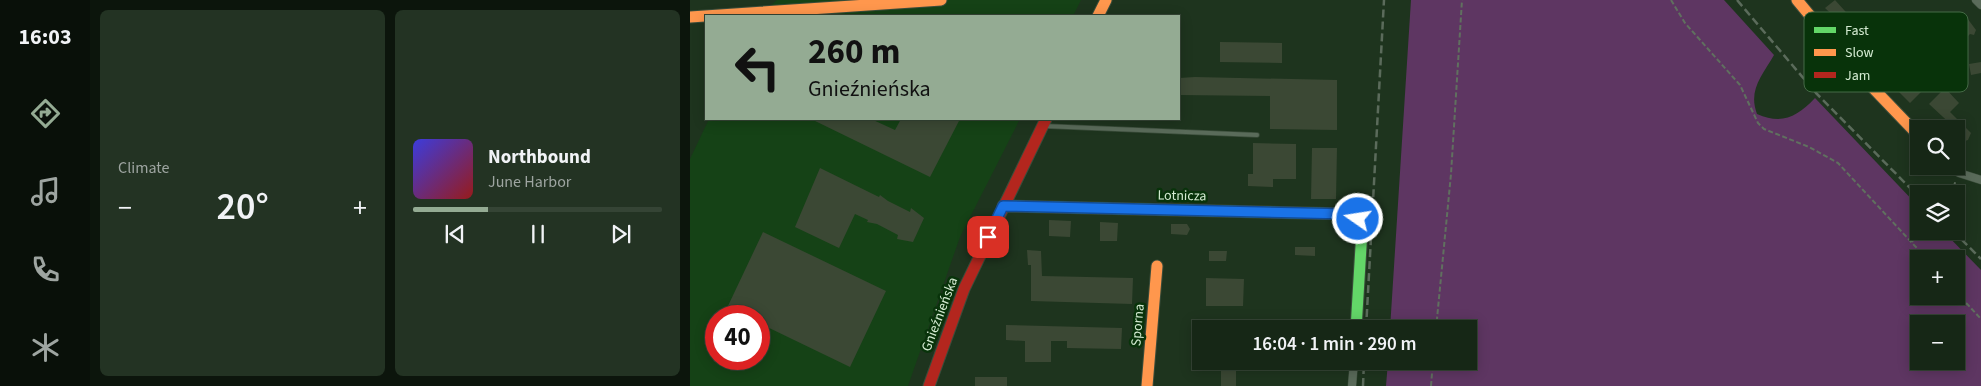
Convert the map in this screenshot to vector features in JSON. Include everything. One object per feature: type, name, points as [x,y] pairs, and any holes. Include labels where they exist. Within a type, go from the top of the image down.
[{"type":"street","points":[[720,15],[941,0]]},
{"type":"street","points":[[1098,15],[1106,0]]},
{"type":"street","points":[[1797,0],[1807,12]]},
{"type":"street","points":[[1976,0],[1981,5]]},
{"type":"street","points":[[690,17],[705,16]]},
{"type":"street","points":[[1877,92],[1910,127]]},
{"type":"street","name":"Gnieźnieńska","points":[[929,386],[957,306],[1003,206],[1045,122]]},
{"type":"street","points":[[1965,175],[1981,180]]},
{"type":"street","name":"Lotnicza","points":[[1003,206],[1349,214],[1358,219],[1362,230],[1357,320]]},
{"type":"street","name":"Sporna","points":[[1147,386],[1157,266]]},
{"type":"street","points":[[1352,386],[1353,370]]},
{"type":"lane","points":[[1045,122],[1256,135]]},
{"type":"path","points":[[1437,320],[1451,174],[1462,0]]},
{"type":"path","points":[[1671,0],[1685,23],[1740,85],[1758,123],[1764,129],[1809,147],[1838,163],[1919,250]]},
{"type":"path","points":[[1965,302],[1981,320]]},
{"type":"path","points":[[1432,386],[1433,370]]},
{"type":"shaded area","points":[[777,0],[1081,0],[1074,15],[760,15]]},
{"type":"shaded area","points":[[1411,0],[1724,0],[1774,55],[1755,90],[1754,98],[1757,114],[1774,119],[1782,119],[1802,110],[1815,98],[1910,198],[1910,240],[1952,240],[1962,250],[1910,250],[1910,305],[1965,305],[1965,254],[1981,270],[1981,386],[1386,386],[1387,370],[1477,370],[1477,320],[1391,320]]},
{"type":"shaded area","points":[[709,120],[1019,120],[960,237],[908,386],[690,386],[690,159]]},
{"type":"building","points":[[1835,0],[1846,12],[1829,12],[1825,8]]},
{"type":"building","points":[[1968,19],[1976,30],[1974,35],[1970,34],[1968,36]]},
{"type":"building","points":[[1220,42],[1282,43],[1282,63],[1220,62]]},
{"type":"building","points":[[1981,62],[1981,73],[1971,75],[1969,64]]},
{"type":"building","points":[[1180,78],[1337,80],[1337,130],[1270,129],[1270,96],[1180,95]]},
{"type":"building","points":[[1899,92],[1921,92],[1910,103]]},
{"type":"building","points":[[1941,92],[1949,92],[1959,103],[1950,112],[1958,120],[1946,120],[1929,104]]},
{"type":"building","points":[[813,120],[873,120],[895,130],[900,120],[959,120],[930,177]]},
{"type":"building","points":[[1965,127],[1971,133],[1968,140],[1965,141]]},
{"type":"building","points":[[1253,143],[1296,144],[1296,179],[1273,179],[1273,187],[1248,186],[1248,174],[1253,174]]},
{"type":"building","points":[[1312,148],[1337,148],[1336,199],[1311,199]]},
{"type":"building","points":[[820,168],[879,197],[880,195],[910,212],[911,208],[924,218],[913,242],[897,239],[898,235],[877,224],[867,222],[868,220],[855,214],[839,248],[795,227]]},
{"type":"building","points":[[1049,220],[1071,221],[1070,237],[1049,236]]},
{"type":"building","points":[[1100,222],[1118,223],[1117,241],[1100,241]]},
{"type":"building","points":[[1171,224],[1187,224],[1190,229],[1187,235],[1171,234]]},
{"type":"building","points":[[763,232],[886,291],[850,367],[770,328],[770,305],[728,305]]},
{"type":"building","points":[[1295,247],[1315,247],[1315,256],[1295,255]]},
{"type":"building","points":[[1027,250],[1041,251],[1042,276],[1133,278],[1132,304],[1031,301],[1031,265],[1028,265]]},
{"type":"building","points":[[1209,251],[1227,251],[1226,261],[1209,261]]},
{"type":"building","points":[[1206,278],[1244,279],[1243,306],[1206,306]]},
{"type":"building","points":[[1006,325],[1122,328],[1121,349],[1067,348],[1067,341],[1051,341],[1051,362],[1025,362],[1025,341],[1006,340]]},
{"type":"building","points":[[1221,370],[1236,370],[1236,386],[1221,386]]},
{"type":"building","points":[[975,377],[1007,377],[1007,386],[975,386]]},
{"type":"railway","points":[[1366,320],[1384,0]]},
{"type":"railway","points":[[1737,0],[1804,79]]},
{"type":"railway","points":[[1815,92],[1910,188]]},
{"type":"railway","points":[[1962,240],[1981,259]]},
{"type":"railway","points":[[1363,386],[1364,370]]},
{"type":"traffic: fast","points":[[1003,206],[1349,214],[1358,219],[1362,230],[1357,320]]},
{"type":"traffic: slow","points":[[720,15],[941,0]]},
{"type":"traffic: slow","points":[[1098,15],[1106,0]]},
{"type":"traffic: slow","points":[[1797,0],[1807,12]]},
{"type":"traffic: slow","points":[[690,17],[705,16]]},
{"type":"traffic: slow","points":[[1877,92],[1910,127]]},
{"type":"traffic: slow","points":[[1147,386],[1157,266]]},
{"type":"traffic: jam","points":[[929,386],[964,289],[1046,120]]},
{"type":"route","points":[[988,237],[1003,206],[1349,214],[1358,219]]}]
